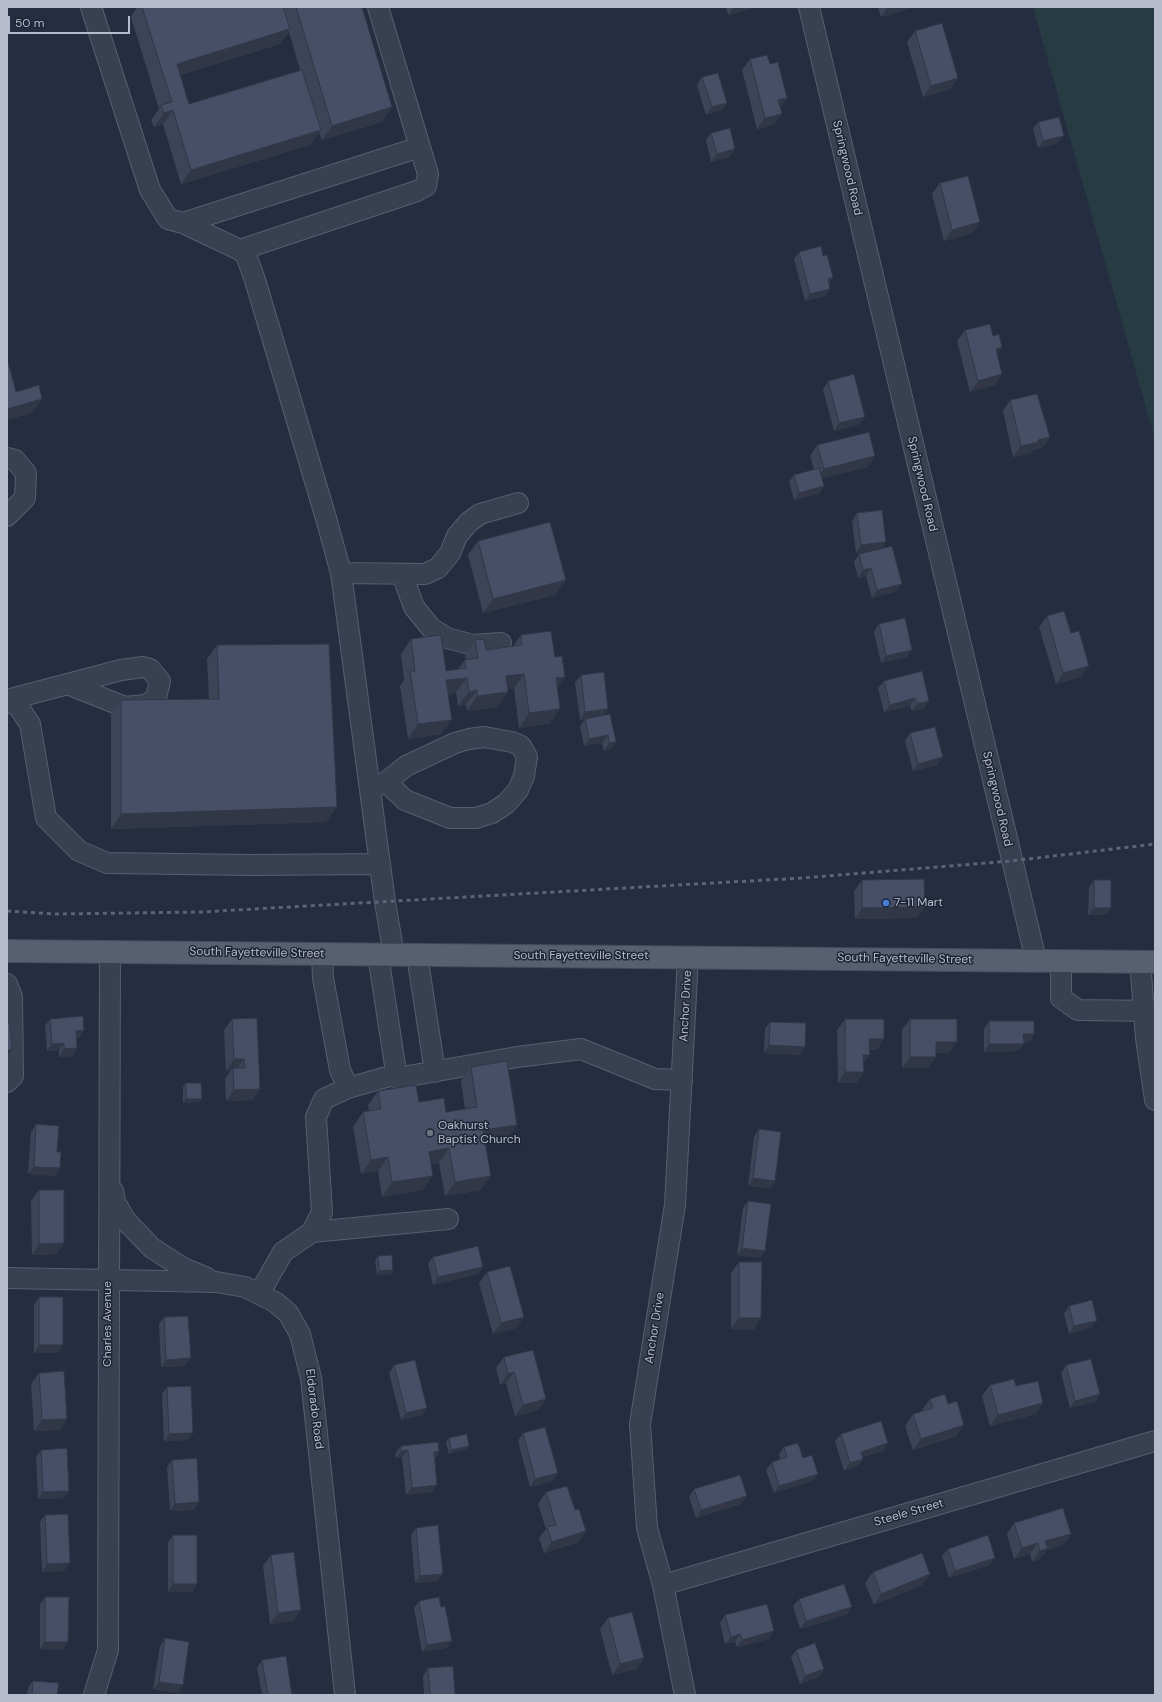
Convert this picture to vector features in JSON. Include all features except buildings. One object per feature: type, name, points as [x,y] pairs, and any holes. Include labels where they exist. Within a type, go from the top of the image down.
[{"type":"main road","name":"South Fayetteville Street","points":[[7,951],[1147,961]]},
{"type":"street","points":[[90,7],[150,190],[168,219],[183,223],[240,250],[246,255],[326,518],[341,573],[378,786],[380,864],[386,955],[397,1078],[517,1057],[581,1049],[655,1080],[682,1080]]},
{"type":"street","points":[[240,250],[417,191],[426,186],[428,174],[378,7]]},
{"type":"street","name":"Springwood Road","points":[[809,7],[1036,960]]},
{"type":"street","points":[[183,223],[420,147]]},
{"type":"street","points":[[7,458],[15,460],[26,473],[25,498],[7,516]]},
{"type":"street","points":[[341,573],[425,574],[438,568],[450,553],[457,536],[469,522],[480,514],[518,503]]},
{"type":"street","points":[[402,574],[414,607],[430,628],[447,638],[473,645],[501,643]]},
{"type":"street","points":[[7,700],[67,684]]},
{"type":"street","points":[[7,700],[18,706],[30,724],[46,818],[79,851],[107,863],[251,866],[380,864]]},
{"type":"street","points":[[484,738],[512,742],[521,746],[527,758],[524,776],[518,790],[507,803],[492,813],[476,818],[450,818],[405,800],[378,786],[406,766],[455,743],[469,739],[484,738]]},
{"type":"street","name":"Charles Avenue","points":[[94,1695],[108,1650],[110,951]]},
{"type":"street","points":[[322,954],[322,978],[340,1070],[348,1088]]},
{"type":"street","points":[[417,955],[435,1072]]},
{"type":"street","name":"Anchor Drive","points":[[686,1695],[663,1585],[647,1528],[640,1424],[676,1205],[688,957]]},
{"type":"street","points":[[1061,960],[1061,998],[1078,1010],[1149,1011]]},
{"type":"street","points":[[1147,961],[1155,1100]]},
{"type":"street","points":[[7,984],[12,997],[13,1076],[7,1082]]},
{"type":"street","points":[[259,1294],[283,1252],[312,1232],[322,1212],[316,1118],[324,1099],[348,1088],[397,1074]]},
{"type":"street","points":[[109,1175],[115,1202],[126,1222],[152,1248],[183,1268],[216,1282]]},
{"type":"street","points":[[312,1232],[448,1219]]},
{"type":"street","name":"Eldorado Road","points":[[7,1278],[216,1282],[245,1287],[275,1302],[288,1313],[300,1334],[308,1363],[345,1695]]},
{"type":"street","name":"Steele Street","points":[[663,1585],[1155,1441]]},
{"type":"green space","points":[[1033,7],[1155,7],[1155,439],[1147,411]]},
{"type":"railway","points":[[7,911],[56,914],[201,912],[802,878],[1011,861],[1155,844]]},
{"type":"place","name":"7-11 Mart","points":[[886,903]]},
{"type":"place","name":"Oakhurst Baptist Church","points":[[430,1133]]}]
